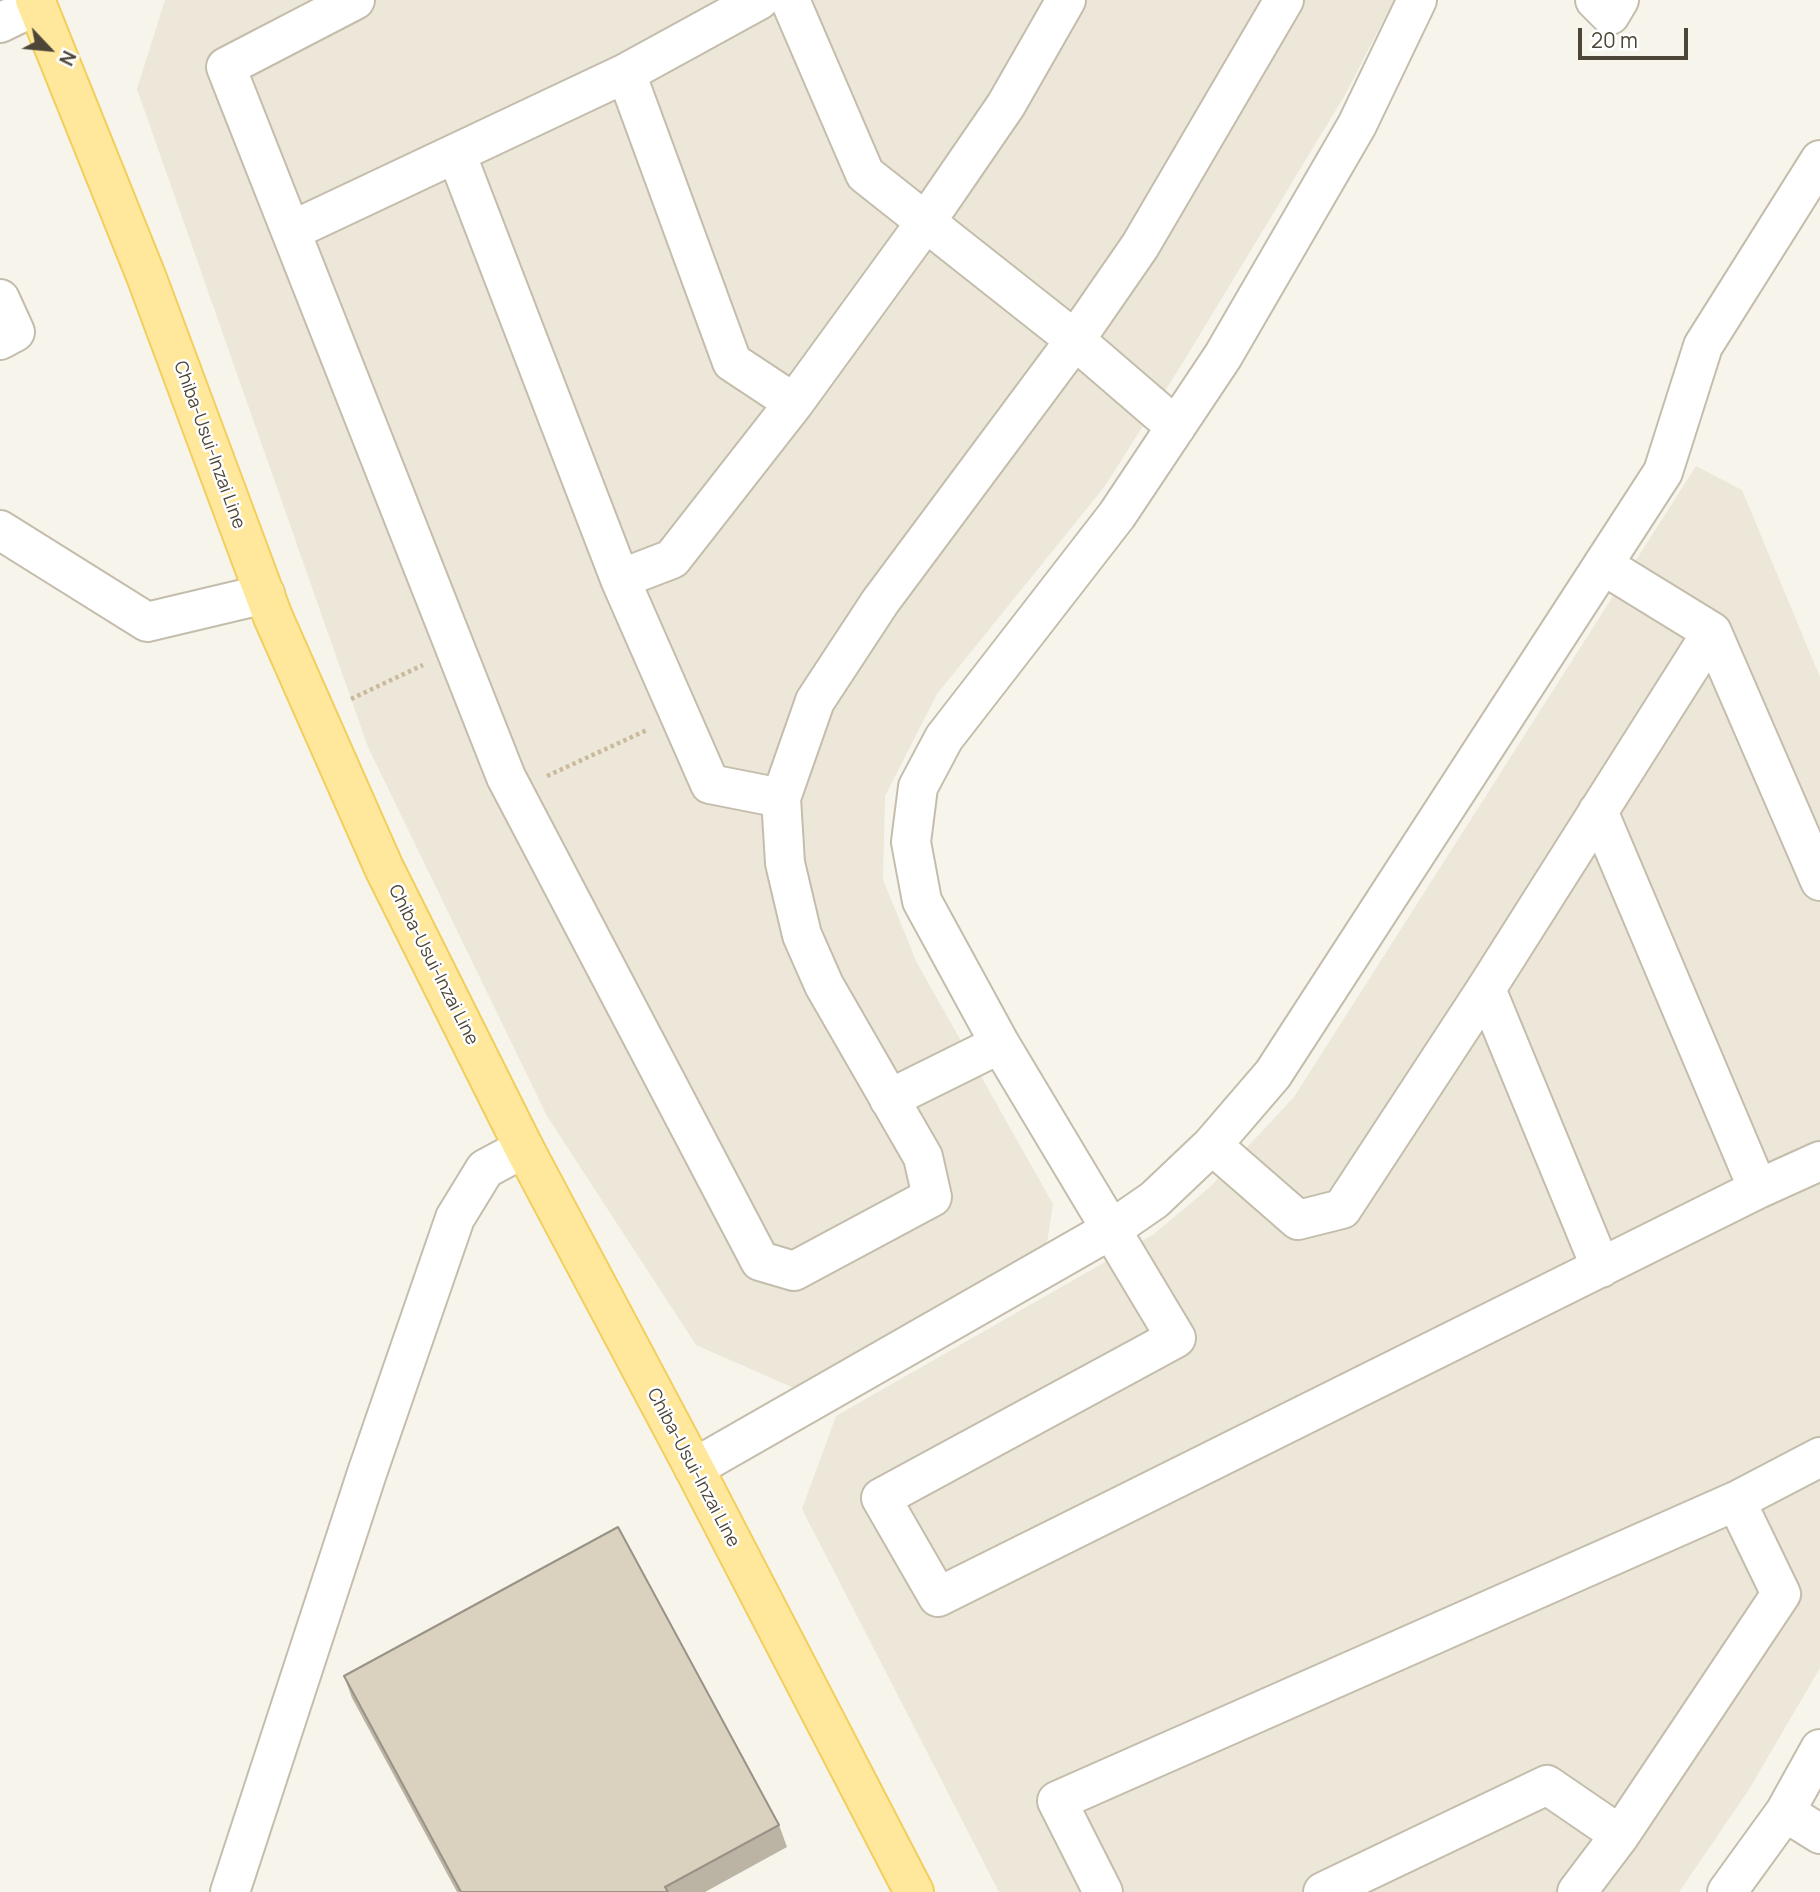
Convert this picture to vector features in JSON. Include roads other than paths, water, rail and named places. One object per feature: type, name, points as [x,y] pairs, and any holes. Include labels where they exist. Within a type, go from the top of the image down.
[{"type":"main road","name":"Chiba-Usui-Inzai Line","points":[[39,2],[146,276],[273,617],[384,868],[524,1148],[914,1892]]},
{"type":"street","points":[[355,0],[226,67],[506,777],[760,1261],[794,1271],[932,1197],[923,1157],[824,985],[802,935],[785,863],[781,798],[815,701],[880,602],[1075,340],[1140,246],[1284,0]]},
{"type":"street","points":[[291,231],[626,73],[759,0]]},
{"type":"street","points":[[790,0],[865,174],[1075,340],[1176,427]]},
{"type":"street","points":[[620,579],[672,559],[794,403],[925,223],[1006,105],[1066,0]]},
{"type":"street","points":[[1417,0],[1357,125],[1223,356],[1117,515],[944,738],[918,787],[911,842],[922,901],[1000,1044],[1177,1339],[881,1498],[938,1597],[1758,1189],[1820,1161]]},
{"type":"street","points":[[1595,0],[1610,15],[1619,0]]},
{"type":"street","points":[[0,23],[39,2]]},
{"type":"street","points":[[626,73],[732,362],[794,403]]},
{"type":"street","points":[[456,153],[620,579],[710,784],[781,798]]},
{"type":"street","points":[[694,1468],[1112,1229],[1154,1200],[1212,1144],[1273,1074],[1664,472],[1703,346],[1820,160]]},
{"type":"street","points":[[0,299],[15,332],[0,340]]},
{"type":"street","points":[[0,530],[147,622],[265,594]]},
{"type":"street","points":[[1603,565],[1712,632],[1820,881]]},
{"type":"street","points":[[1212,1144],[1298,1220],[1342,1209],[1486,989],[1712,632]]},
{"type":"street","points":[[1598,811],[1758,1189]]},
{"type":"street","points":[[1486,989],[1601,1268]]},
{"type":"street","points":[[889,1099],[1000,1044]]},
{"type":"street","points":[[230,1892],[367,1473],[454,1218],[485,1169],[524,1148]]},
{"type":"street","points":[[1103,1892],[1057,1801],[1736,1501],[1820,1457]]},
{"type":"street","points":[[1577,1892],[1620,1835],[1781,1594],[1736,1501]]},
{"type":"street","points":[[1727,1892],[1784,1812],[1820,1749]]},
{"type":"street","points":[[1323,1892],[1547,1785],[1620,1835]]},
{"type":"street","points":[[1784,1812],[1820,1834]]}]
